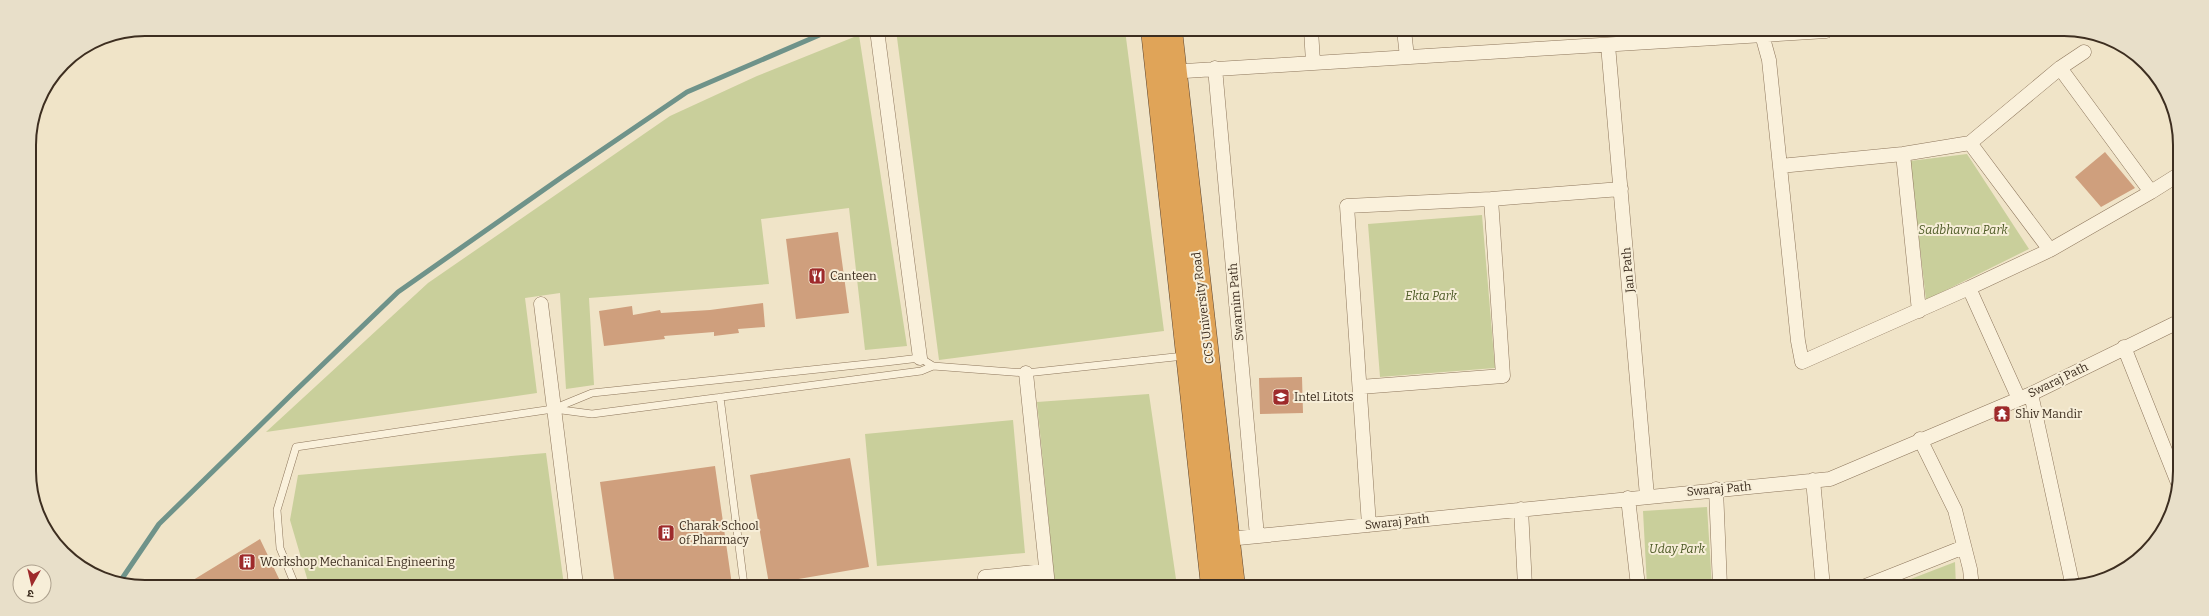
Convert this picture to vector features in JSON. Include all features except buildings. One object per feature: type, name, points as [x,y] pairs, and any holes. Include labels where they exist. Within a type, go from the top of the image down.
[{"type":"highway","name":"CCS University Road","points":[[1154,36],[1166,72],[1210,361],[1233,580]]},
{"type":"highway","name":"CCS University Road","points":[[1170,36],[1166,72],[1187,355],[1211,580]]},
{"type":"street","points":[[878,36],[920,358]]},
{"type":"street","points":[[1311,36],[1313,62]]},
{"type":"street","points":[[1405,36],[1407,57]]},
{"type":"street","points":[[1166,72],[1608,45],[1724,36]]},
{"type":"street","points":[[1763,36],[1768,57],[1798,341],[1802,362],[1970,288],[2050,250],[2173,178]]},
{"type":"street","name":"Jan Path","points":[[1608,45],[1647,496]]},
{"type":"street","points":[[1780,166],[1903,154],[1970,143],[2060,68],[2084,52]]},
{"type":"street","name":"Swarnim Path","points":[[1215,68],[1257,536]]},
{"type":"street","points":[[2060,68],[2133,177],[2151,192]]},
{"type":"street","points":[[1970,143],[2050,250]]},
{"type":"street","points":[[1903,154],[1919,311]]},
{"type":"street","points":[[1369,525],[1347,206],[1491,199],[1621,189]]},
{"type":"street","points":[[1360,387],[1503,376],[1491,199]]},
{"type":"street","points":[[1970,288],[2025,396],[2071,580]]},
{"type":"street","points":[[541,304],[575,580]]},
{"type":"street","name":"Swaraj Path","points":[[1228,539],[1647,496],[1830,479],[2025,396],[2173,324]]},
{"type":"street","points":[[2124,347],[2173,470]]},
{"type":"street","points":[[1026,373],[1047,580]]},
{"type":"street","points":[[1920,440],[1955,510],[1970,569],[1971,580]]},
{"type":"street","points":[[1814,480],[1822,580]]},
{"type":"street","points":[[1716,490],[1720,580]]},
{"type":"street","points":[[1628,498],[1637,580]]},
{"type":"street","points":[[1521,509],[1525,580]]},
{"type":"street","points":[[1879,580],[1964,547]]},
{"type":"street","points":[[986,580],[986,577],[1045,571]]},
{"type":"lane","points":[[554,409],[592,414],[921,371],[933,366],[1026,373],[1187,355]]},
{"type":"lane","points":[[293,580],[280,548],[277,510],[296,447],[554,409],[592,393],[920,358],[933,366]]},
{"type":"lane","points":[[720,397],[742,580]]},
{"type":"green space","points":[[859,36],[907,346],[865,350],[849,208],[761,219],[769,284],[589,298],[594,385],[566,389],[560,293],[525,298],[537,393],[266,432],[428,283],[670,116],[757,76]]},
{"type":"green space","points":[[897,36],[1126,36],[1164,331],[939,360]]},
{"type":"green space","name":"Sadbhavna Park","points":[[1967,154],[2029,249],[1926,300],[1910,161]]},
{"type":"green space","name":"Ekta Park","points":[[1482,215],[1495,368],[1380,377],[1368,224]]},
{"type":"green space","points":[[1149,394],[1176,580],[1054,580],[1037,402]]},
{"type":"green space","points":[[1013,420],[1025,553],[877,566],[865,434]]},
{"type":"green space","points":[[546,453],[563,580],[308,580],[290,520],[298,475]]},
{"type":"green space","name":"Uday Park","points":[[1707,507],[1712,580],[1647,580],[1643,511]]},
{"type":"green space","points":[[1955,562],[1956,580],[1908,580]]},
{"type":"green space","points":[[1041,578],[1041,580],[1024,580]]},
{"type":"waterway","points":[[123,578],[159,524],[398,292],[562,177],[687,92],[817,36]]},
{"type":"place","name":"Canteen","points":[[817,276]]},
{"type":"place","name":"Intel Litots","points":[[1281,397]]},
{"type":"place","name":"Shiv Mandir","points":[[2002,414]]},
{"type":"place","name":"Charak School of Pharmacy","points":[[666,533]]},
{"type":"place","name":"Workshop Mechanical Engineering","points":[[247,562]]}]
